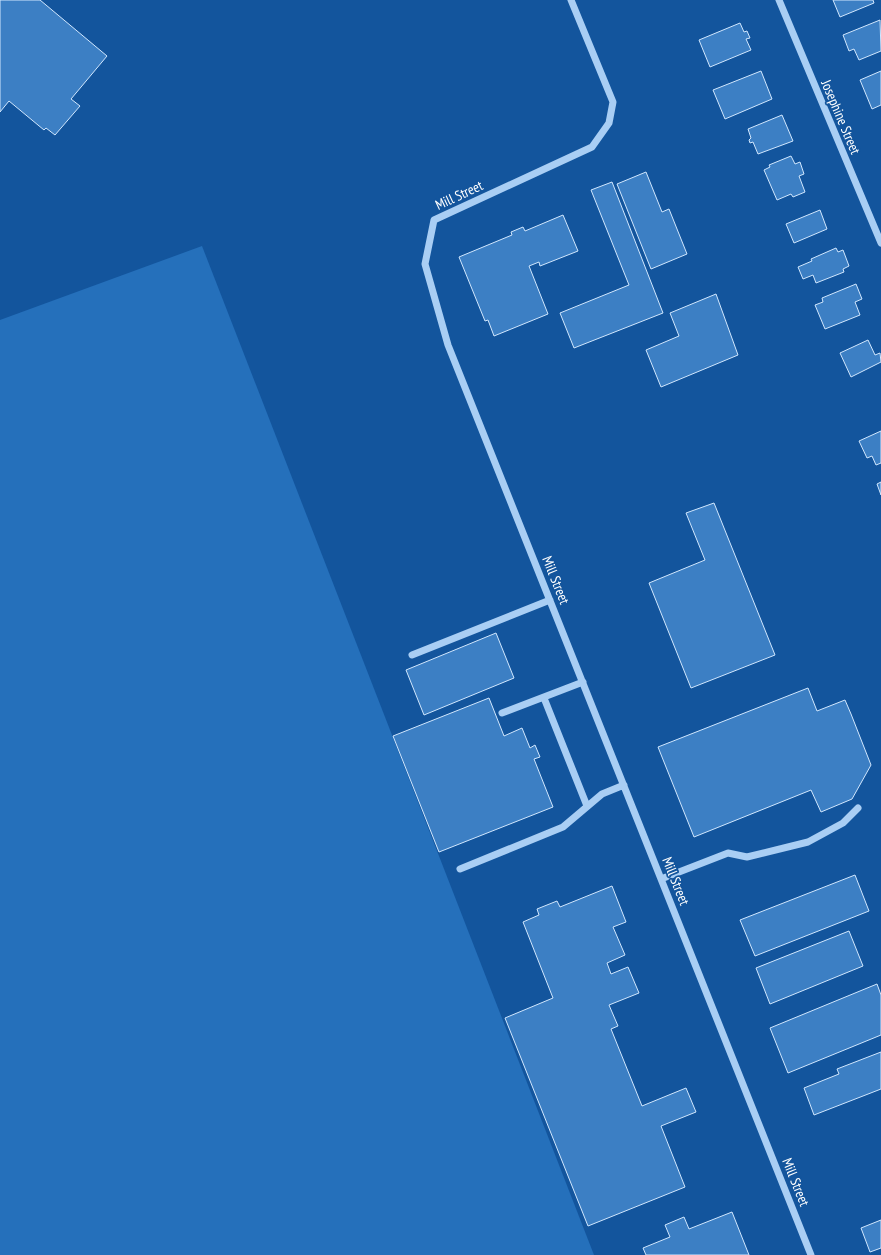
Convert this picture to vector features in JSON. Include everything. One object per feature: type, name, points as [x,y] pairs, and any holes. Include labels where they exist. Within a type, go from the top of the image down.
[{"type":"street","name":"Mill Street","points":[[571,0],[613,102],[609,123],[592,147],[434,220],[425,264],[448,344],[811,1255]]},
{"type":"street","name":"Josephine Street","points":[[780,0],[814,85],[881,243]]},
{"type":"street","points":[[412,655],[550,600]]},
{"type":"street","points":[[502,713],[583,682]]},
{"type":"street","points":[[544,698],[587,806]]},
{"type":"street","points":[[460,870],[563,827],[602,794],[624,785]]},
{"type":"street","points":[[661,879],[728,853],[747,857],[808,842],[843,823],[858,808]]},
{"type":"shaded area","points":[[202,246],[594,1255],[0,1255],[0,320]]},
{"type":"building","points":[[0,0],[40,0],[107,56],[71,99],[80,106],[55,135],[46,128],[44,130],[9,101],[0,112]]},
{"type":"building","points":[[833,0],[873,0],[874,3],[840,17]]},
{"type":"building","points":[[880,20],[881,51],[859,60],[854,49],[849,51],[843,35]]},
{"type":"building","points":[[740,23],[744,32],[747,31],[750,38],[746,39],[751,50],[710,67],[699,40]]},
{"type":"building","points":[[761,71],[772,99],[725,119],[713,90]]},
{"type":"building","points":[[881,71],[881,105],[872,109],[860,80]]},
{"type":"building","points":[[782,115],[793,141],[758,154],[753,142],[750,143],[749,140],[751,138],[748,129]]},
{"type":"building","points":[[791,156],[795,164],[800,162],[804,174],[799,176],[805,192],[793,197],[791,194],[777,200],[764,170],[770,167],[769,165]]},
{"type":"building","points":[[646,172],[662,212],[669,209],[687,254],[651,269],[617,184]]},
{"type":"building","points":[[612,182],[663,313],[574,348],[560,313],[629,285],[591,190]]},
{"type":"building","points":[[820,210],[827,229],[794,243],[786,224]]},
{"type":"building","points":[[563,215],[578,251],[540,266],[539,262],[529,266],[548,314],[494,336],[488,320],[485,321],[459,257],[512,235],[511,232],[523,227],[525,231]]},
{"type":"building","points":[[836,248],[838,252],[843,250],[849,266],[843,269],[844,272],[816,283],[813,275],[803,279],[798,267],[812,261],[811,259]]},
{"type":"building","points":[[856,284],[862,299],[855,302],[860,315],[825,329],[815,305],[823,302],[822,298]]},
{"type":"building","points":[[716,294],[738,355],[661,387],[646,350],[679,336],[670,313]]},
{"type":"building","points":[[868,340],[875,355],[880,353],[881,362],[851,377],[840,353]]},
{"type":"building","points":[[881,431],[881,463],[876,465],[872,456],[867,458],[859,441]]},
{"type":"building","points":[[881,482],[881,495],[877,484]]},
{"type":"building","points":[[714,503],[775,655],[691,688],[649,583],[705,560],[686,513]]},
{"type":"building","points":[[496,633],[514,678],[424,715],[406,670]]},
{"type":"building","points":[[808,688],[817,711],[845,700],[851,714],[871,765],[852,799],[821,812],[811,790],[694,837],[658,747]]},
{"type":"building","points":[[489,698],[504,736],[522,728],[530,748],[535,745],[540,757],[534,759],[553,807],[439,852],[393,736]]},
{"type":"building","points":[[855,875],[869,911],[755,956],[740,920]]},
{"type":"building","points":[[612,886],[626,922],[613,927],[625,955],[607,963],[611,974],[628,967],[639,993],[609,1005],[618,1026],[611,1029],[642,1106],[686,1088],[696,1112],[661,1126],[685,1187],[588,1226],[505,1018],[553,998],[523,922],[539,915],[537,909],[557,901],[560,907]]},
{"type":"building","points":[[849,931],[863,966],[770,1004],[756,968]]},
{"type":"building","points":[[877,984],[881,995],[881,1035],[788,1073],[770,1028]]},
{"type":"building","points":[[881,1052],[881,1089],[814,1115],[804,1088],[839,1074],[837,1069]]},
{"type":"building","points":[[732,1212],[749,1255],[646,1255],[643,1248],[670,1237],[665,1225],[684,1217],[689,1229]]},
{"type":"building","points":[[881,1220],[881,1248],[870,1252],[861,1228]]}]
